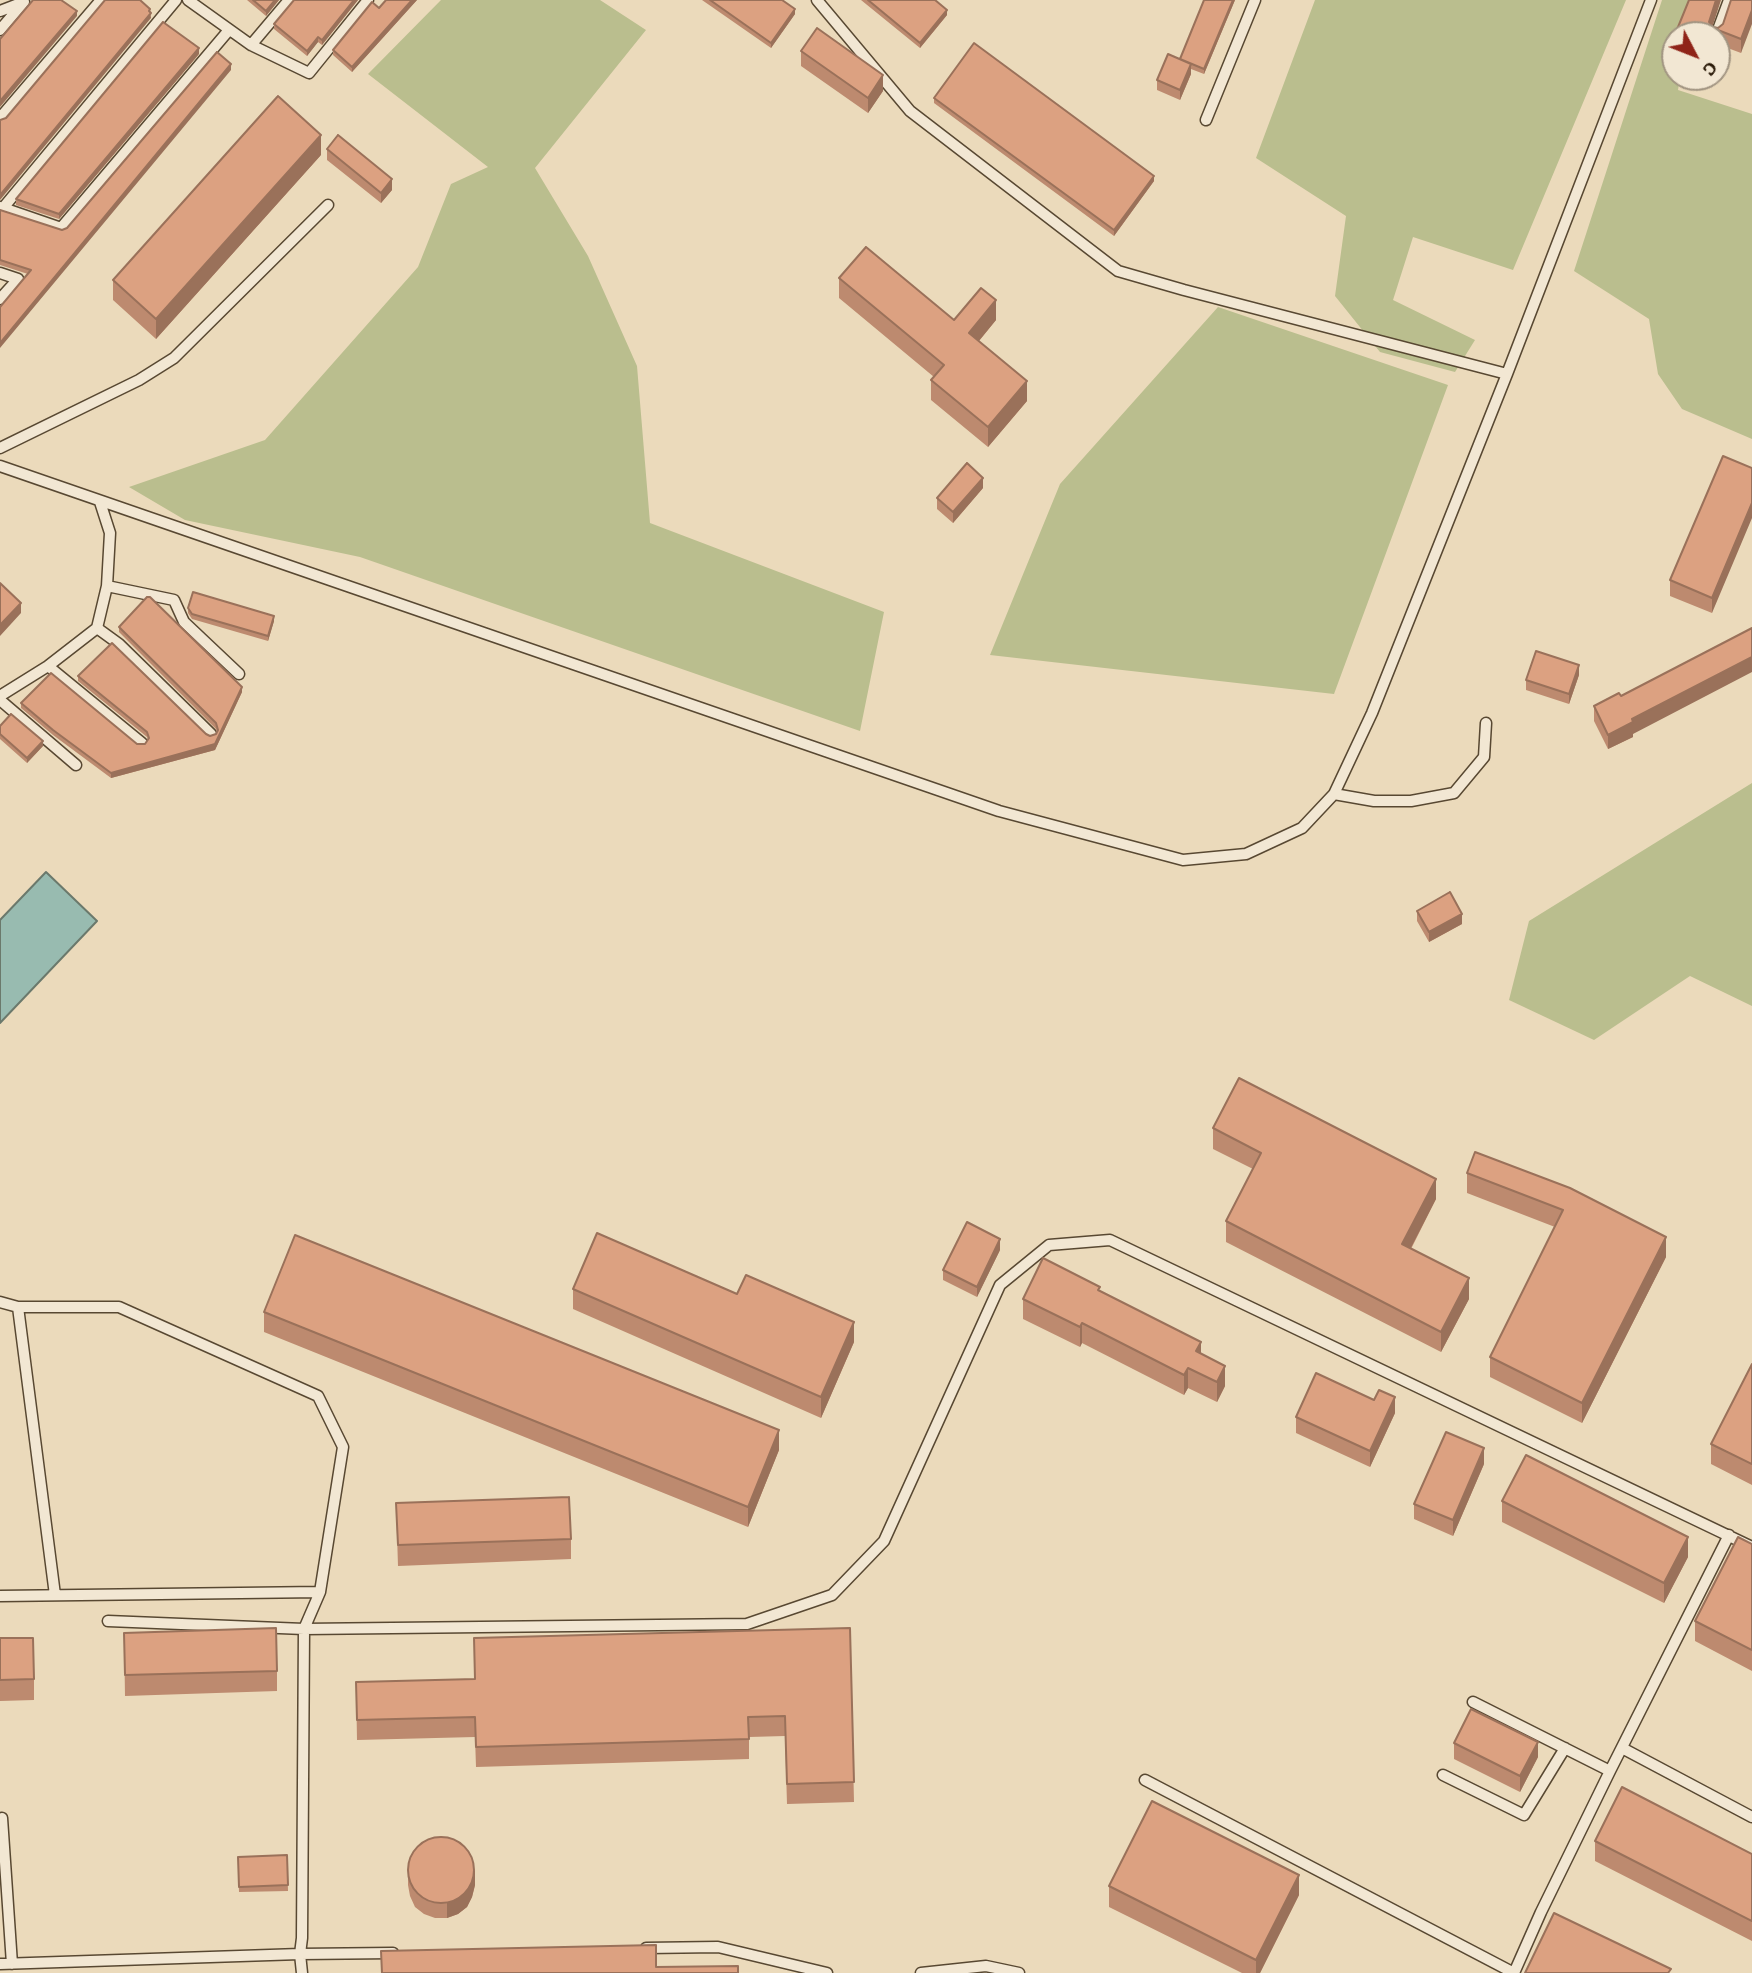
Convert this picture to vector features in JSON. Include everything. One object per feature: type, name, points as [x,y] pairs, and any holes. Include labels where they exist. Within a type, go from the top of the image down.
[{"type":"lane","points":[[176,0],[1,208],[61,228],[229,30]]},
{"type":"lane","points":[[188,0],[251,45],[309,73],[368,0]]},
{"type":"lane","points":[[200,9],[208,0]]},
{"type":"lane","points":[[251,45],[289,0]]},
{"type":"lane","points":[[817,0],[910,111],[1118,271],[1507,374]]},
{"type":"lane","points":[[1206,120],[1255,0]]},
{"type":"lane","points":[[0,466],[999,811],[1183,860],[1246,854],[1302,828],[1334,794],[1372,713],[1507,374],[1651,0]]},
{"type":"lane","points":[[1722,21],[1730,0]]},
{"type":"lane","points":[[0,11],[26,1]]},
{"type":"lane","points":[[0,30],[26,1]]},
{"type":"lane","points":[[0,118],[98,1]]},
{"type":"lane","points":[[0,448],[139,380],[174,358],[328,205]]},
{"type":"lane","points":[[0,273],[18,279],[0,299]]},
{"type":"lane","points":[[76,765],[0,698],[48,666],[97,628],[107,586],[110,533],[100,502]]},
{"type":"lane","points":[[107,586],[174,600],[184,622],[239,674]]},
{"type":"lane","points":[[97,628],[119,644],[211,734]]},
{"type":"lane","points":[[48,666],[142,743]]},
{"type":"lane","points":[[1334,794],[1374,802],[1411,801],[1454,793],[1484,757],[1486,723]]},
{"type":"lane","points":[[108,1621],[304,1629],[747,1624],[832,1595],[884,1541],[1000,1285],[1049,1245],[1110,1240],[1752,1547]]},
{"type":"lane","points":[[0,1302],[18,1307],[119,1307],[318,1396],[343,1447],[320,1592],[304,1629],[300,1954],[302,1973]]},
{"type":"lane","points":[[18,1307],[55,1595]]},
{"type":"lane","points":[[1145,1780],[1514,1973],[1610,1771],[1729,1535]]},
{"type":"lane","points":[[0,1596],[320,1592]]},
{"type":"lane","points":[[1473,1702],[1610,1771]]},
{"type":"lane","points":[[1443,1775],[1524,1815],[1565,1748]]},
{"type":"lane","points":[[1622,1748],[1752,1817]]},
{"type":"lane","points":[[2,1818],[12,1964]]},
{"type":"lane","points":[[1541,1912],[1552,1918]]},
{"type":"lane","points":[[634,1948],[718,1947],[827,1973]]},
{"type":"lane","points":[[0,1964],[398,1952]]},
{"type":"lane","points":[[921,1973],[986,1966],[1018,1973]]},
{"type":"green space","points":[[441,0],[600,0],[646,30],[535,168],[588,256],[637,366],[650,523],[884,612],[860,731],[360,557],[185,520],[129,487],[265,440],[418,267],[451,184],[488,167],[368,74]]},
{"type":"green space","points":[[1315,0],[1626,0],[1513,270],[1413,237],[1393,300],[1475,340],[1455,372],[1380,352],[1335,296],[1346,216],[1256,158]]},
{"type":"green space","points":[[1662,0],[1694,0],[1690,21],[1661,21],[1661,91],[1681,91],[1752,114],[1752,439],[1682,409],[1658,374],[1649,319],[1574,271]]},
{"type":"green space","points":[[1218,307],[1448,385],[1334,694],[990,655],[1060,484]]},
{"type":"green space","points":[[1752,783],[1752,1006],[1690,976],[1594,1040],[1509,1000],[1529,921]]},
{"type":"water","points":[[46,872],[97,921],[0,1023],[0,920]]},
{"type":"building","points":[[33,0],[61,0],[77,11],[0,101],[0,39]]},
{"type":"building","points":[[105,0],[140,0],[151,13],[0,195],[0,120],[6,118]]},
{"type":"building","points":[[253,0],[275,0],[266,11]]},
{"type":"building","points":[[294,0],[354,0],[322,40],[318,37],[307,51],[274,24]]},
{"type":"building","points":[[386,0],[412,0],[352,67],[333,50],[372,2],[379,8]]},
{"type":"building","points":[[710,0],[782,0],[795,9],[771,43]]},
{"type":"building","points":[[868,0],[935,0],[947,10],[920,43]]},
{"type":"building","points":[[1204,0],[1233,0],[1204,69],[1180,59]]},
{"type":"building","points":[[1689,0],[1716,0],[1709,21],[1680,21]]},
{"type":"building","points":[[1731,0],[1752,0],[1752,10],[1741,39],[1731,35],[1731,21],[1724,21]]},
{"type":"building","points":[[163,22],[199,48],[59,214],[16,199]]},
{"type":"building","points":[[817,28],[883,75],[868,98],[801,51]]},
{"type":"building","points":[[974,43],[1154,176],[1114,230],[934,98]]},
{"type":"building","points":[[217,52],[231,64],[0,343],[0,307],[31,270],[0,260],[0,210],[62,230],[67,228]]},
{"type":"building","points":[[1168,54],[1191,64],[1180,90],[1157,80]]},
{"type":"building","points":[[278,96],[321,135],[156,319],[113,280]]},
{"type":"building","points":[[338,135],[392,179],[381,193],[327,149]]},
{"type":"building","points":[[866,247],[954,320],[981,288],[996,300],[969,333],[1027,381],[988,427],[931,380],[944,365],[839,278]]},
{"type":"building","points":[[1723,456],[1752,468],[1752,503],[1712,598],[1670,580]]},
{"type":"building","points":[[967,463],[983,478],[953,512],[937,498]]},
{"type":"building","points":[[0,583],[21,603],[0,625]]},
{"type":"building","points":[[193,592],[274,616],[268,636],[192,614],[188,608]]},
{"type":"building","points":[[147,597],[242,687],[215,744],[111,773],[21,703],[51,673],[137,744],[145,744],[149,738],[147,732],[78,676],[112,643],[206,734],[216,734],[216,723],[119,627]]},
{"type":"building","points":[[1752,628],[1752,657],[1632,719],[1633,722],[1608,735],[1594,706],[1619,693],[1621,696]]},
{"type":"building","points":[[1536,651],[1579,665],[1569,694],[1526,680]]},
{"type":"building","points":[[11,714],[43,741],[27,758],[0,734],[0,726]]},
{"type":"building","points":[[1450,892],[1462,914],[1429,932],[1417,911]]},
{"type":"building","points":[[1239,1078],[1436,1179],[1402,1244],[1469,1278],[1441,1332],[1226,1221],[1261,1153],[1213,1128]]},
{"type":"building","points":[[1475,1152],[1570,1188],[1666,1237],[1582,1403],[1490,1357],[1563,1210],[1467,1173]]},
{"type":"building","points":[[967,1222],[1000,1239],[977,1287],[943,1270]]},
{"type":"building","points":[[597,1233],[737,1294],[746,1275],[854,1322],[821,1397],[573,1289]]},
{"type":"building","points":[[295,1235],[779,1430],[748,1507],[264,1312]]},
{"type":"building","points":[[1043,1258],[1100,1287],[1098,1290],[1201,1342],[1196,1351],[1225,1366],[1217,1382],[1188,1368],[1184,1375],[1082,1323],[1080,1327],[1023,1299]]},
{"type":"building","points":[[1752,1364],[1752,1464],[1711,1444]]},
{"type":"building","points":[[1316,1373],[1374,1400],[1379,1390],[1395,1397],[1370,1451],[1296,1417]]},
{"type":"building","points":[[1446,1432],[1484,1448],[1453,1520],[1414,1504]]},
{"type":"building","points":[[1526,1455],[1688,1537],[1664,1583],[1502,1501]]},
{"type":"building","points":[[569,1497],[571,1539],[398,1545],[396,1503]]},
{"type":"building","points":[[1738,1537],[1752,1544],[1752,1650],[1695,1621]]},
{"type":"building","points":[[276,1628],[277,1671],[125,1675],[124,1633]]},
{"type":"building","points":[[850,1628],[854,1782],[787,1784],[785,1716],[748,1717],[749,1739],[476,1747],[475,1717],[357,1720],[356,1682],[475,1679],[474,1638]]},
{"type":"building","points":[[0,1638],[33,1638],[34,1679],[0,1680]]},
{"type":"building","points":[[1471,1709],[1538,1742],[1520,1776],[1454,1743]]},
{"type":"building","points":[[1622,1787],[1752,1854],[1752,1921],[1595,1841]]},
{"type":"building","points":[[1152,1801],[1299,1875],[1256,1960],[1109,1886]]},
{"type":"building","points":[[441,1837],[454,1839],[469,1852],[474,1870],[472,1883],[459,1898],[441,1903],[428,1901],[413,1888],[408,1870],[410,1857],[423,1842]]},
{"type":"building","points":[[287,1855],[288,1885],[239,1887],[238,1857]]},
{"type":"building","points":[[1554,1913],[1671,1969],[1668,1973],[1525,1973]]},
{"type":"building","points":[[656,1945],[656,1967],[738,1966],[738,1973],[382,1973],[381,1951]]}]
